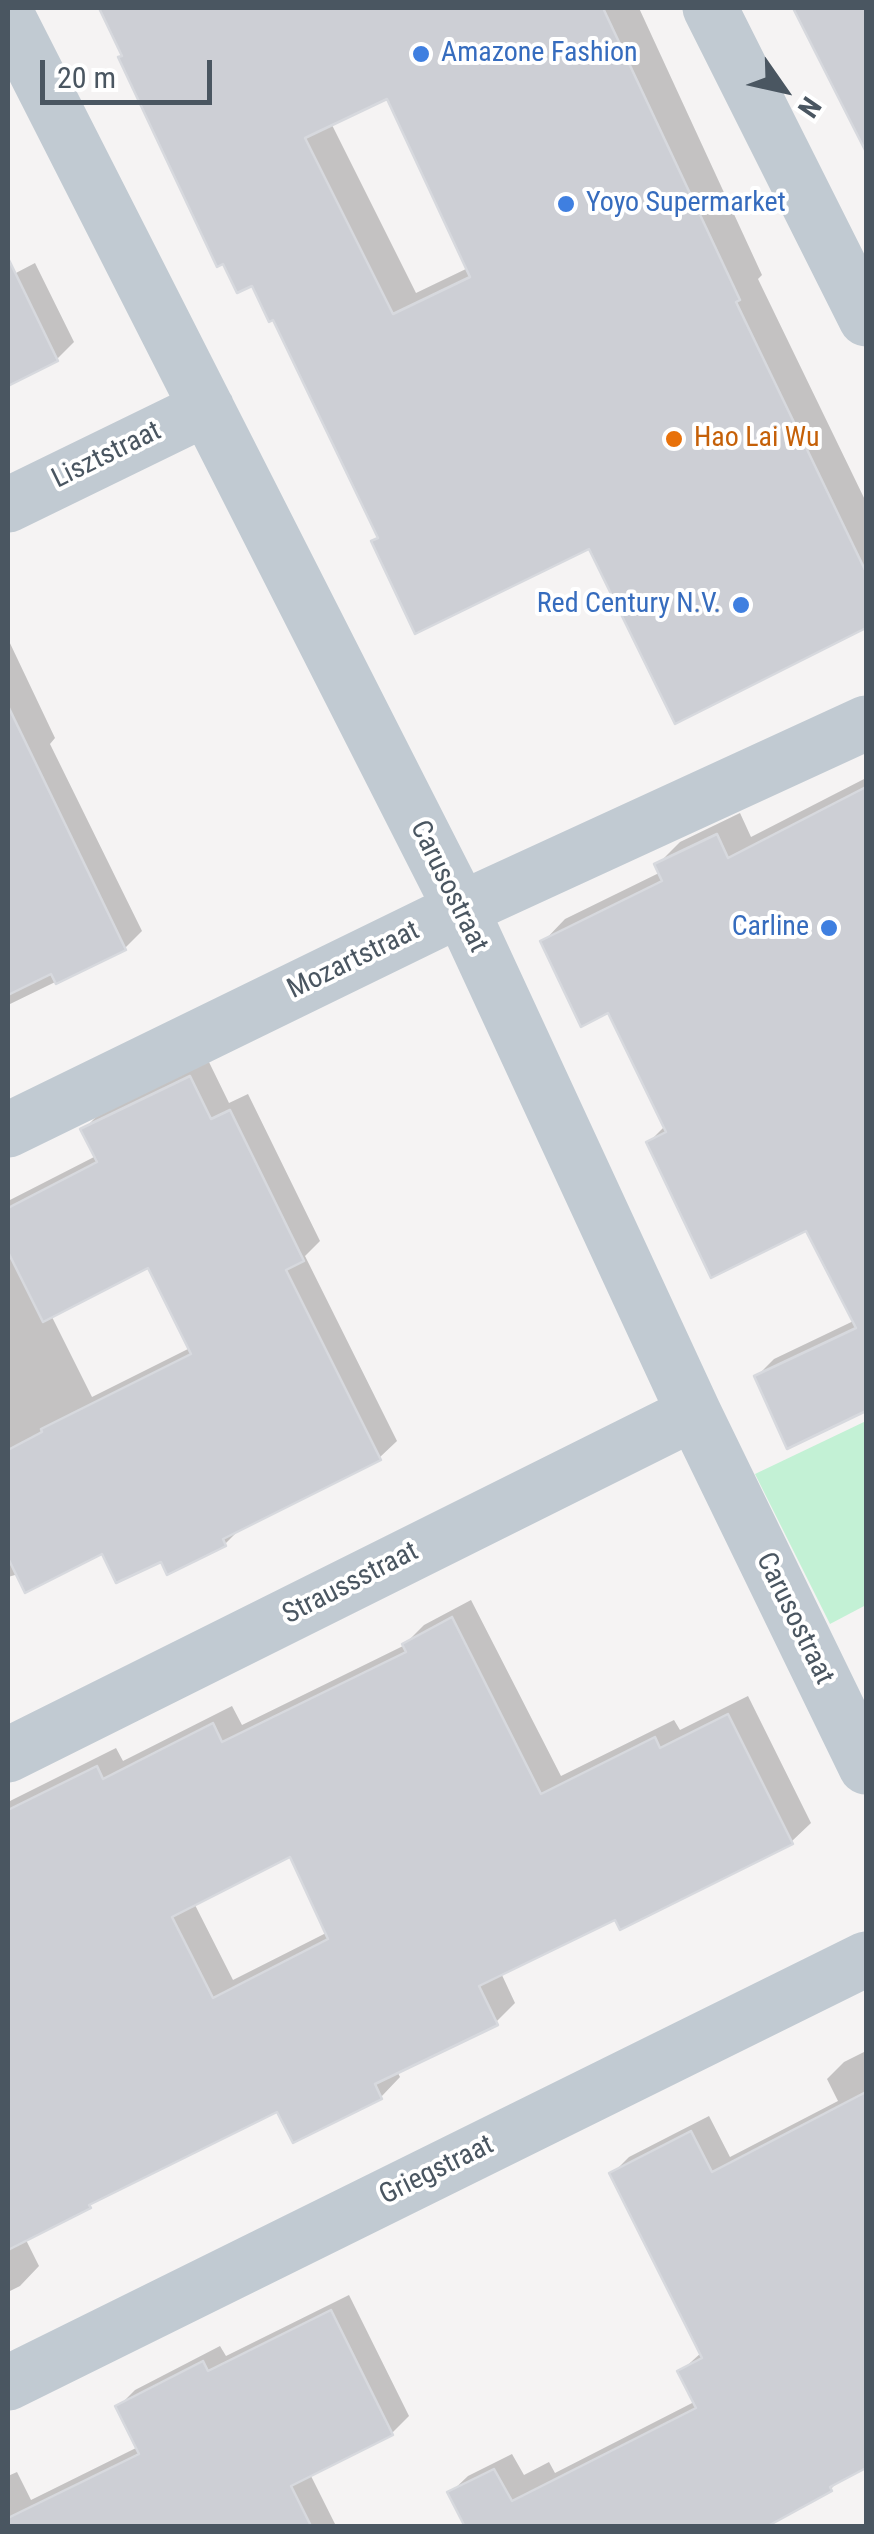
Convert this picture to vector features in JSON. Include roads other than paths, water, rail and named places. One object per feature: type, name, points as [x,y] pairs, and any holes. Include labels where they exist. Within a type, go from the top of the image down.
[{"type":"street","points":[[710,8],[866,319]]},
{"type":"street","name":"Carusostraat","points":[[8,17],[461,909],[694,1413],[866,1767]]},
{"type":"street","name":"Lisztstraat","points":[[8,505],[207,408]]},
{"type":"street","name":"Mozartstraat","points":[[8,1130],[461,909],[866,723]]},
{"type":"street","name":"Straussstraat","points":[[8,1755],[694,1413]]},
{"type":"street","name":"Griegstraat","points":[[8,2383],[866,1958]]},
{"type":"place","name":"Amazone Fashion","points":[[421,54]]},
{"type":"place","name":"Yoyo Supermarket","points":[[566,204]]},
{"type":"place","name":"Hao Lai Wu","points":[[674,439]]},
{"type":"place","name":"Red Century N.V.","points":[[741,605]]},
{"type":"place","name":"Carline","points":[[829,928]]}]
